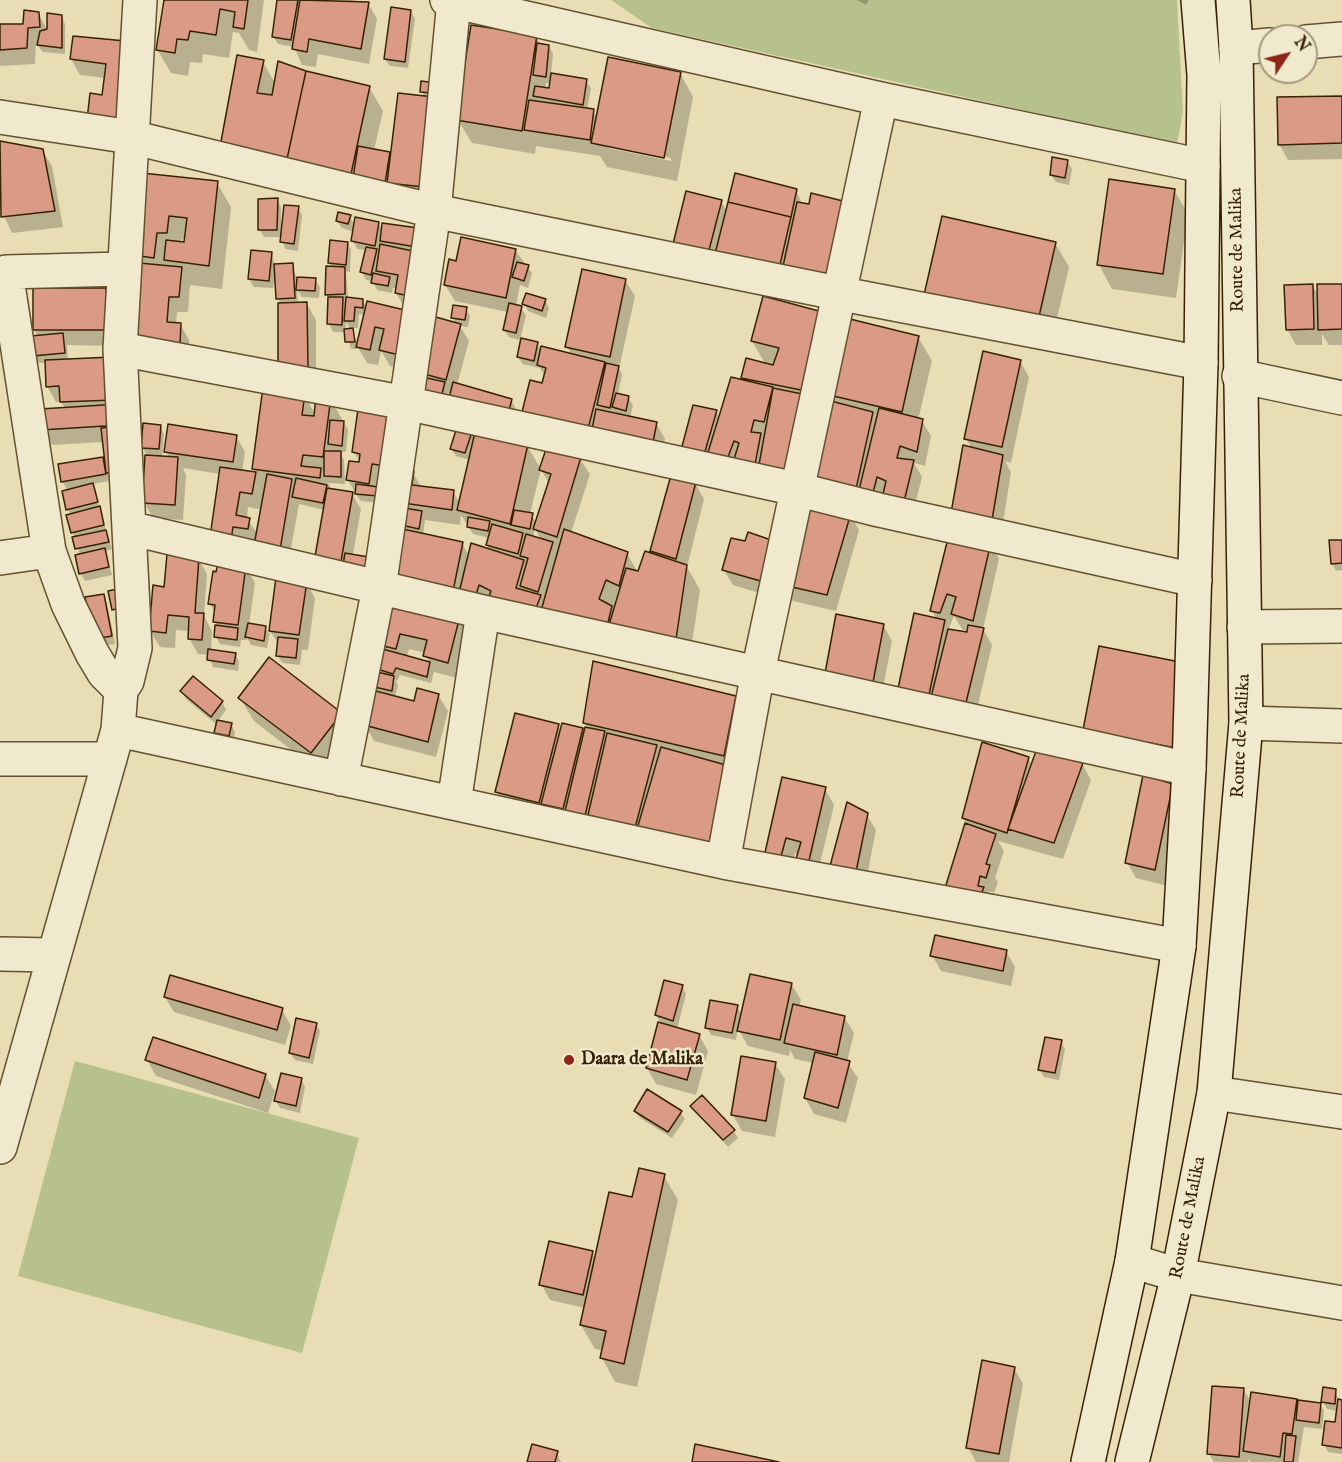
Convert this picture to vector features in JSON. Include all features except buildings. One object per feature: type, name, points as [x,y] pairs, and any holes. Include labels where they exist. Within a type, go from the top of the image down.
[{"type":"street","points":[[0,1147],[114,745],[121,690],[127,681],[135,648],[120,349],[140,0]]},
{"type":"street","points":[[341,779],[379,588],[434,211],[452,0],[562,12],[881,99],[1203,166]]},
{"type":"street","name":"Route de Malika","points":[[1088,1462],[1132,1261],[1179,946],[1189,769],[1201,363],[1204,75],[1198,0]]},
{"type":"street","name":"Route de Malika","points":[[1132,1462],[1178,1275],[1214,1093],[1246,723],[1239,376],[1236,48],[1233,0]]},
{"type":"street","points":[[1318,41],[1342,39]]},
{"type":"street","points":[[1236,48],[1258,46]]},
{"type":"street","points":[[723,862],[758,672],[837,293],[881,99]]},
{"type":"street","points":[[0,117],[131,137],[434,211],[837,293],[1201,363]]},
{"type":"street","points":[[121,690],[104,673],[92,653],[68,604],[49,551],[2,265],[123,269]]},
{"type":"street","points":[[120,349],[406,403],[1195,580]]},
{"type":"street","points":[[1239,376],[1342,398]]},
{"type":"street","points":[[129,528],[483,612],[1189,769]]},
{"type":"street","points":[[0,558],[49,551]]},
{"type":"street","points":[[454,803],[483,612]]},
{"type":"street","points":[[1244,627],[1342,626]]},
{"type":"street","points":[[1246,723],[1342,726]]},
{"type":"street","points":[[0,759],[114,745],[341,779],[723,862],[1179,946]]},
{"type":"street","points":[[0,954],[53,955]]},
{"type":"street","points":[[1214,1093],[1342,1112]]},
{"type":"street","points":[[1132,1261],[1178,1275],[1342,1303]]},
{"type":"green space","points":[[611,0],[1177,0],[1183,112],[1177,144],[652,28]]},
{"type":"green space","points":[[75,1061],[359,1138],[302,1353],[18,1276]]},
{"type":"place","name":"Daara de Malika","points":[[569,1060]]}]
